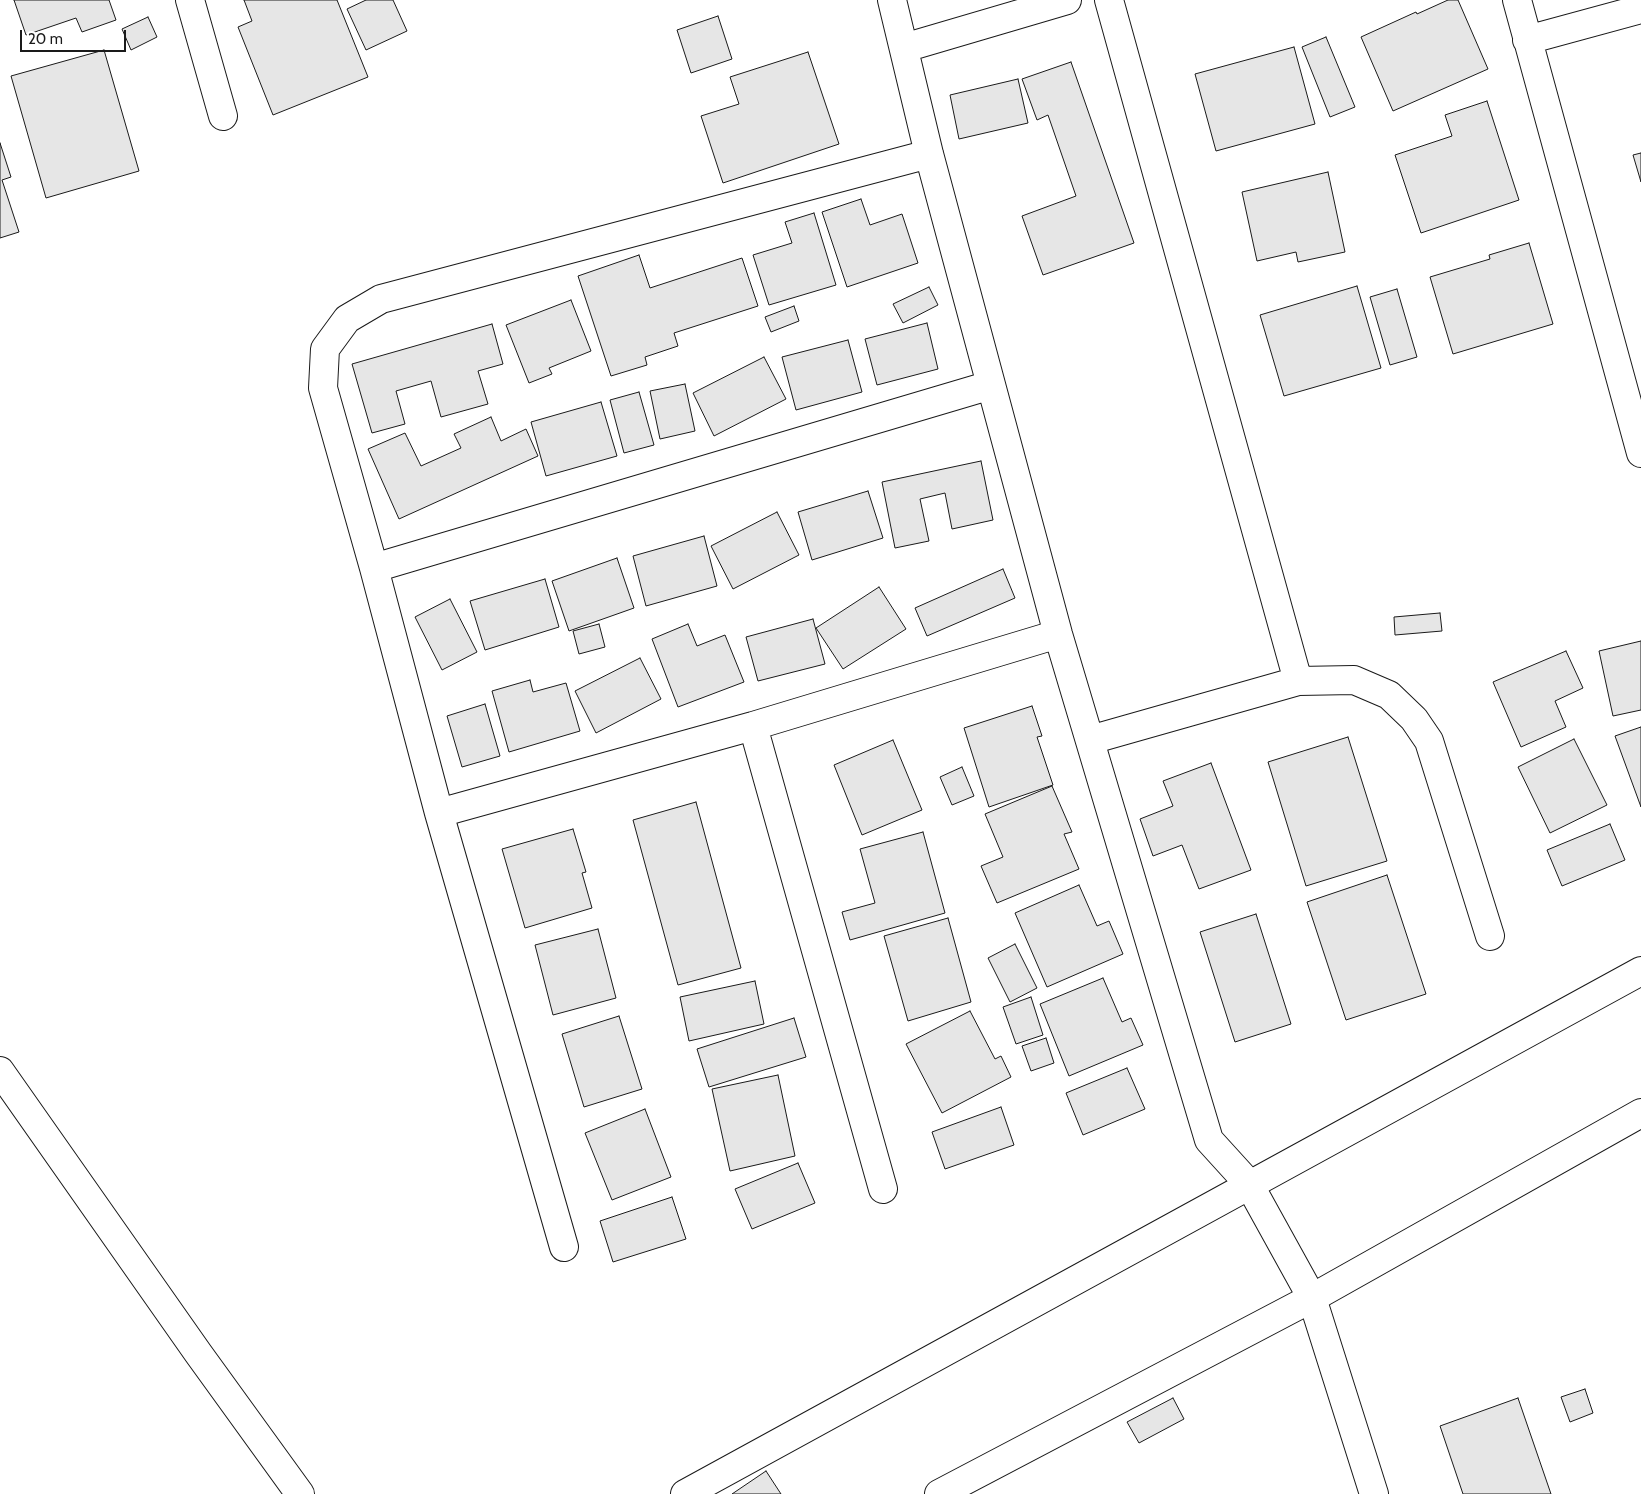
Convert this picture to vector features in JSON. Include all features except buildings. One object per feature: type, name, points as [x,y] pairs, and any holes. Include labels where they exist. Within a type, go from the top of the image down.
[{"type":"street","points":[[190,0],[223,116]]},
{"type":"street","points":[[892,0],[929,154],[1058,634],[1209,1140],[1249,1184],[1312,1298],[1374,1494]]},
{"type":"street","points":[[904,48],[1067,0]]},
{"type":"street","points":[[1109,0],[1298,681]]},
{"type":"street","points":[[1517,0],[1641,453]]},
{"type":"street","points":[[1528,40],[1641,9]]},
{"type":"street","points":[[564,1247],[439,813],[374,568],[323,388],[325,349],[347,318],[381,299],[929,154]]},
{"type":"street","points":[[374,568],[991,385]]},
{"type":"street","points":[[439,813],[753,726],[1058,634]]},
{"type":"street","points":[[1090,740],[1298,681],[1354,680],[1389,695],[1414,720],[1429,741],[1490,936]]},
{"type":"street","points":[[753,726],[883,1189]]},
{"type":"street","points":[[685,1494],[1641,971]]},
{"type":"street","points":[[0,1071],[198,1353],[300,1494]]},
{"type":"street","points":[[939,1494],[1312,1298],[1641,1114]]}]
